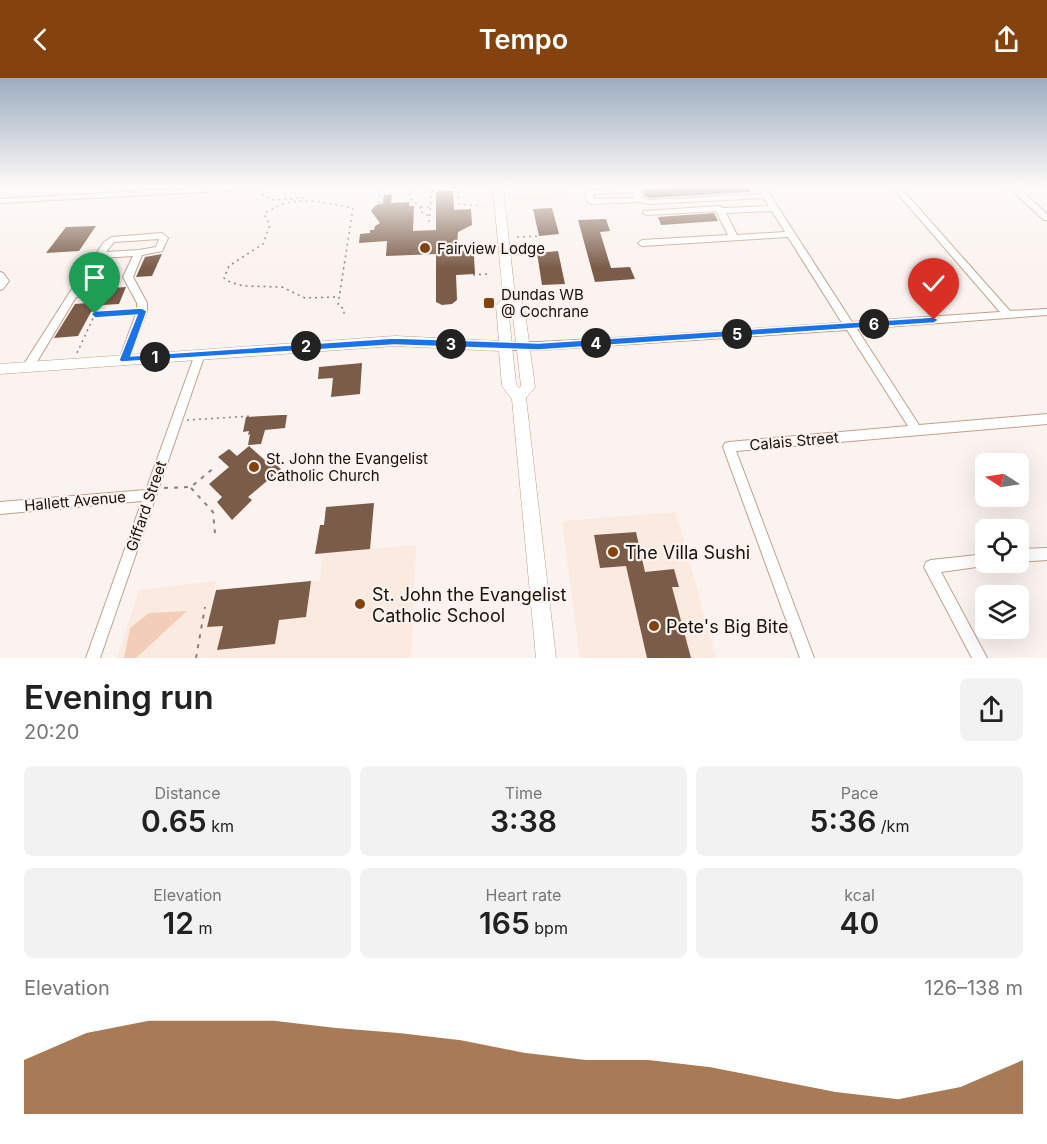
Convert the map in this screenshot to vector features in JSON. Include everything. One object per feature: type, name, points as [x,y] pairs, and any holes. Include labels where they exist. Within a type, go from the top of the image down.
[{"type":"main road","points":[[501,214],[509,298],[518,305],[528,387],[519,397]]},
{"type":"main road","points":[[509,298],[502,306],[509,386],[519,397],[546,658]]},
{"type":"main road","points":[[0,369],[394,341],[506,346]]},
{"type":"street","points":[[722,214],[734,238]]},
{"type":"street","points":[[778,214],[916,430]]},
{"type":"street","points":[[920,214],[1008,315]]},
{"type":"street","points":[[642,243],[790,234]]},
{"type":"street","points":[[28,367],[73,294],[83,279],[112,240],[162,236],[164,238],[159,249],[139,253],[101,255]]},
{"type":"street","points":[[124,360],[142,311],[142,303],[128,277],[139,253]]},
{"type":"street","points":[[0,275],[4,281],[0,286]]},
{"type":"street","points":[[73,294],[90,294],[95,290],[92,284],[83,279]]},
{"type":"street","points":[[506,346],[632,341],[1047,312]]},
{"type":"street","name":"Giffard Street","points":[[93,658],[155,491],[200,354]]},
{"type":"street","name":"Calais Street","points":[[807,658],[729,447],[1047,419]]},
{"type":"street","name":"Hallett Avenue","points":[[0,508],[155,491]]},
{"type":"street","points":[[1029,555],[1047,554]]},
{"type":"street","points":[[975,561],[931,567],[980,658]]},
{"type":"path","points":[[264,214],[270,225],[266,240],[255,252],[230,265],[224,272],[224,278],[230,285],[280,286],[297,295],[319,299],[335,297]]},
{"type":"path","points":[[344,316],[344,309],[338,305],[352,214]]},
{"type":"path","points":[[426,214],[430,217],[429,222]]},
{"type":"path","points":[[517,237],[541,236]]},
{"type":"path","points":[[519,249],[542,247]]},
{"type":"path","points":[[473,275],[487,274]]},
{"type":"path","points":[[71,364],[95,314],[142,311]]},
{"type":"path","points":[[177,421],[253,417]]},
{"type":"path","points":[[155,491],[191,487],[216,466]]},
{"type":"path","points":[[191,487],[213,512],[215,533]]},
{"type":"path","points":[[196,658],[205,607]]},
{"type":"shaded area","points":[[676,512],[716,658],[580,658],[562,521]]},
{"type":"shaded area","name":"St. John the Evangelist Catholic School","points":[[416,545],[411,658],[117,658],[139,590],[216,581],[207,627],[223,626],[218,649],[274,644],[279,620],[306,617],[311,581],[320,581],[322,553]]},
{"type":"shaded area","points":[[187,611],[136,658],[124,658],[130,628],[149,613]]},
{"type":"building","name":"Fairview Lodge","points":[[373,214],[414,214],[413,231],[436,230],[436,214],[471,214],[472,225],[458,232],[457,245],[459,249],[474,256],[475,274],[456,275],[457,300],[452,304],[442,305],[436,302],[436,254],[386,256],[387,241],[359,243],[360,234],[370,233],[370,230],[374,230],[375,226],[380,223]]},
{"type":"building","points":[[534,214],[554,214],[559,234],[539,236]]},
{"type":"building","points":[[715,214],[718,221],[661,225],[658,217]]},
{"type":"building","points":[[606,219],[610,231],[600,232],[611,268],[630,267],[635,279],[595,282],[578,220]]},
{"type":"building","points":[[96,226],[79,251],[46,253],[66,227]]},
{"type":"building","points":[[558,251],[565,284],[542,285],[537,253]]},
{"type":"building","points":[[162,254],[152,276],[136,277],[145,257]]},
{"type":"building","points":[[126,287],[119,304],[103,305],[91,312],[78,336],[54,338],[75,304],[88,303],[101,295],[107,295],[111,288]]},
{"type":"building","points":[[362,363],[360,394],[331,397],[333,378],[318,379],[319,367]]},
{"type":"building","points":[[287,415],[285,428],[265,430],[261,444],[248,445],[249,431],[243,432],[246,417]]},
{"type":"building","name":"St. John the Evangelist Catholic Church","points":[[249,446],[267,462],[270,460],[281,469],[248,497],[252,500],[232,520],[217,502],[222,497],[209,484],[229,467],[218,457],[229,449],[237,456]]},
{"type":"building","points":[[374,503],[370,549],[315,554],[320,525],[324,525],[326,507]]},
{"type":"building","points":[[636,532],[645,572],[674,569],[679,587],[672,587],[691,658],[647,658],[626,566],[600,568],[594,535]]},
{"type":"building","points":[[311,581],[306,617],[279,620],[275,644],[217,650],[223,626],[207,627],[216,590]]},
{"type":"place","name":"Fairview Lodge","points":[[425,248]]},
{"type":"place","name":"Dundas WB @ Cochrane","points":[[489,303]]},
{"type":"place","name":"St. John the Evangelist Catholic Church","points":[[254,467]]},
{"type":"place","name":"The Villa Sushi","points":[[613,552]]},
{"type":"place","name":"St. John the Evangelist Catholic School","points":[[360,604]]},
{"type":"place","name":"Pete's Big Bite","points":[[654,626]]},
{"type":"route","points":[[95,314],[142,311],[124,360],[394,341],[539,346],[934,320]]}]
